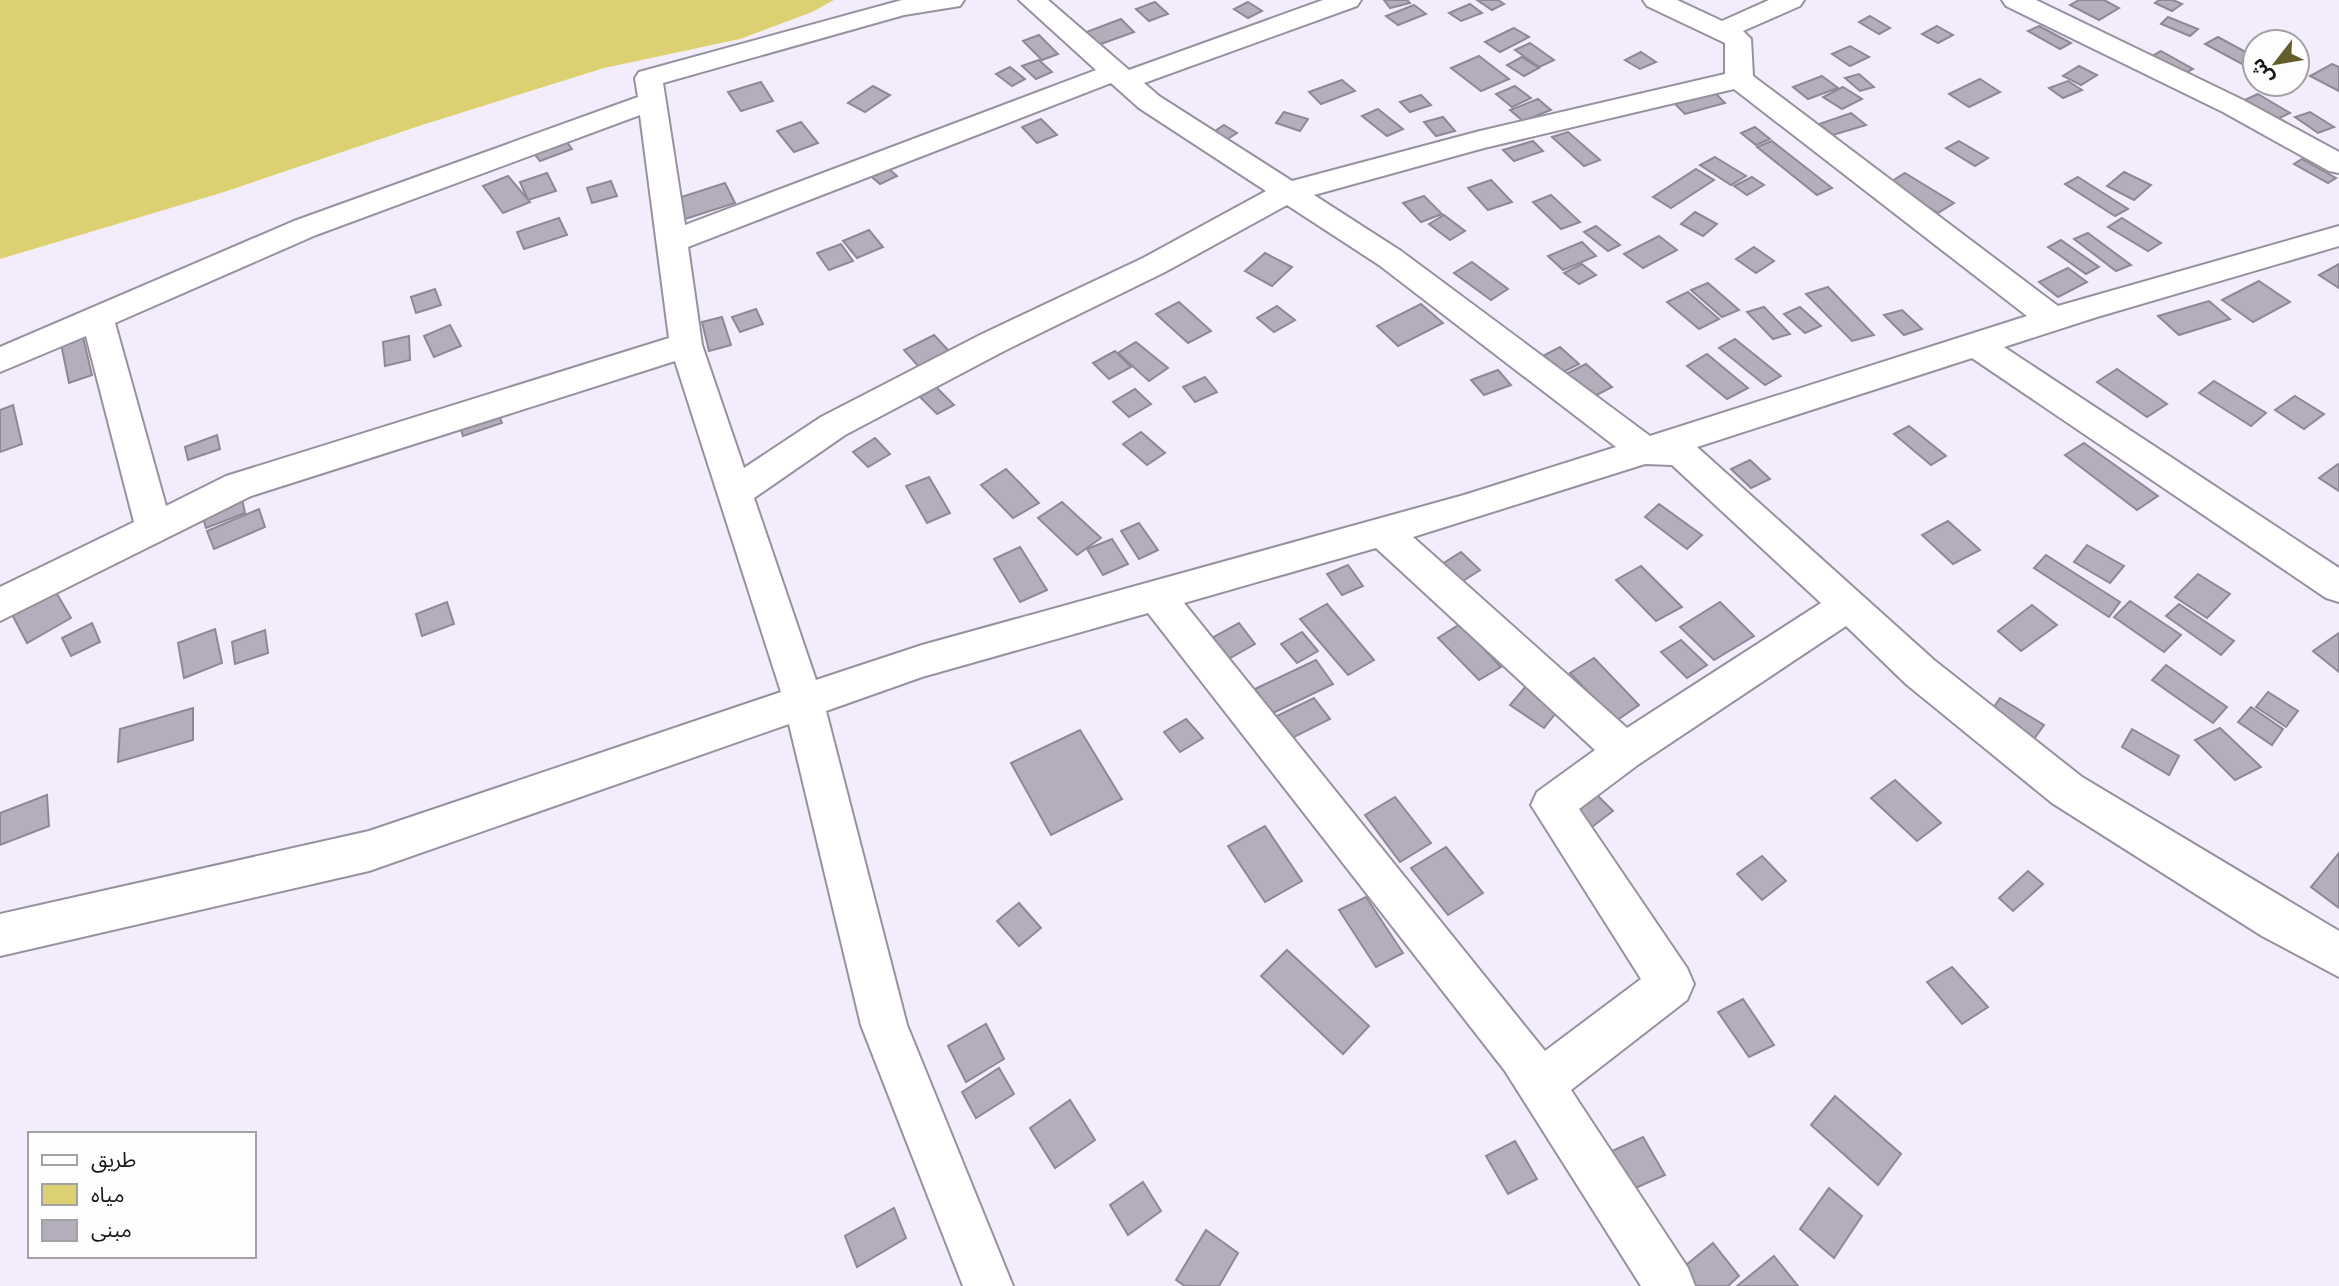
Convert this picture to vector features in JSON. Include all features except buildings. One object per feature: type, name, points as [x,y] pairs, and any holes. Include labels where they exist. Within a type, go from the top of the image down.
[{"type":"street","points":[[951,0],[901,8],[649,78],[686,345],[804,702],[884,1025],[988,1286]]},
{"type":"street","points":[[1032,0],[1149,102],[1390,258],[1646,451],[1680,452],[1920,672],[2067,790],[2278,921],[2339,955]]},
{"type":"street","points":[[671,242],[1120,77],[1348,0]]},
{"type":"street","points":[[1656,0],[1738,39],[1739,79]]},
{"type":"street","points":[[1722,31],[1791,0]]},
{"type":"street","points":[[2015,0],[2233,106],[2339,164]]},
{"type":"street","points":[[735,493],[833,426],[992,343],[1154,265],[1288,192],[1480,140],[1739,79]]},
{"type":"street","points":[[1739,79],[2054,320]]},
{"type":"street","points":[[0,360],[305,228],[652,102]]},
{"type":"street","points":[[0,935],[369,851],[922,662],[1383,532],[2054,320],[2339,236]]},
{"type":"street","points":[[97,318],[154,528]]},
{"type":"street","points":[[0,605],[239,486],[686,345]]},
{"type":"street","points":[[1977,345],[2339,587]]},
{"type":"street","points":[[1383,532],[1625,751]]},
{"type":"street","points":[[1157,596],[1521,1055],[1670,1286]]},
{"type":"street","points":[[1540,1084],[1671,984],[1552,804],[1625,751],[1848,605]]},
{"type":"water","points":[[0,0],[834,0],[812,12],[740,39],[604,68],[422,125],[224,192],[0,259]]}]
